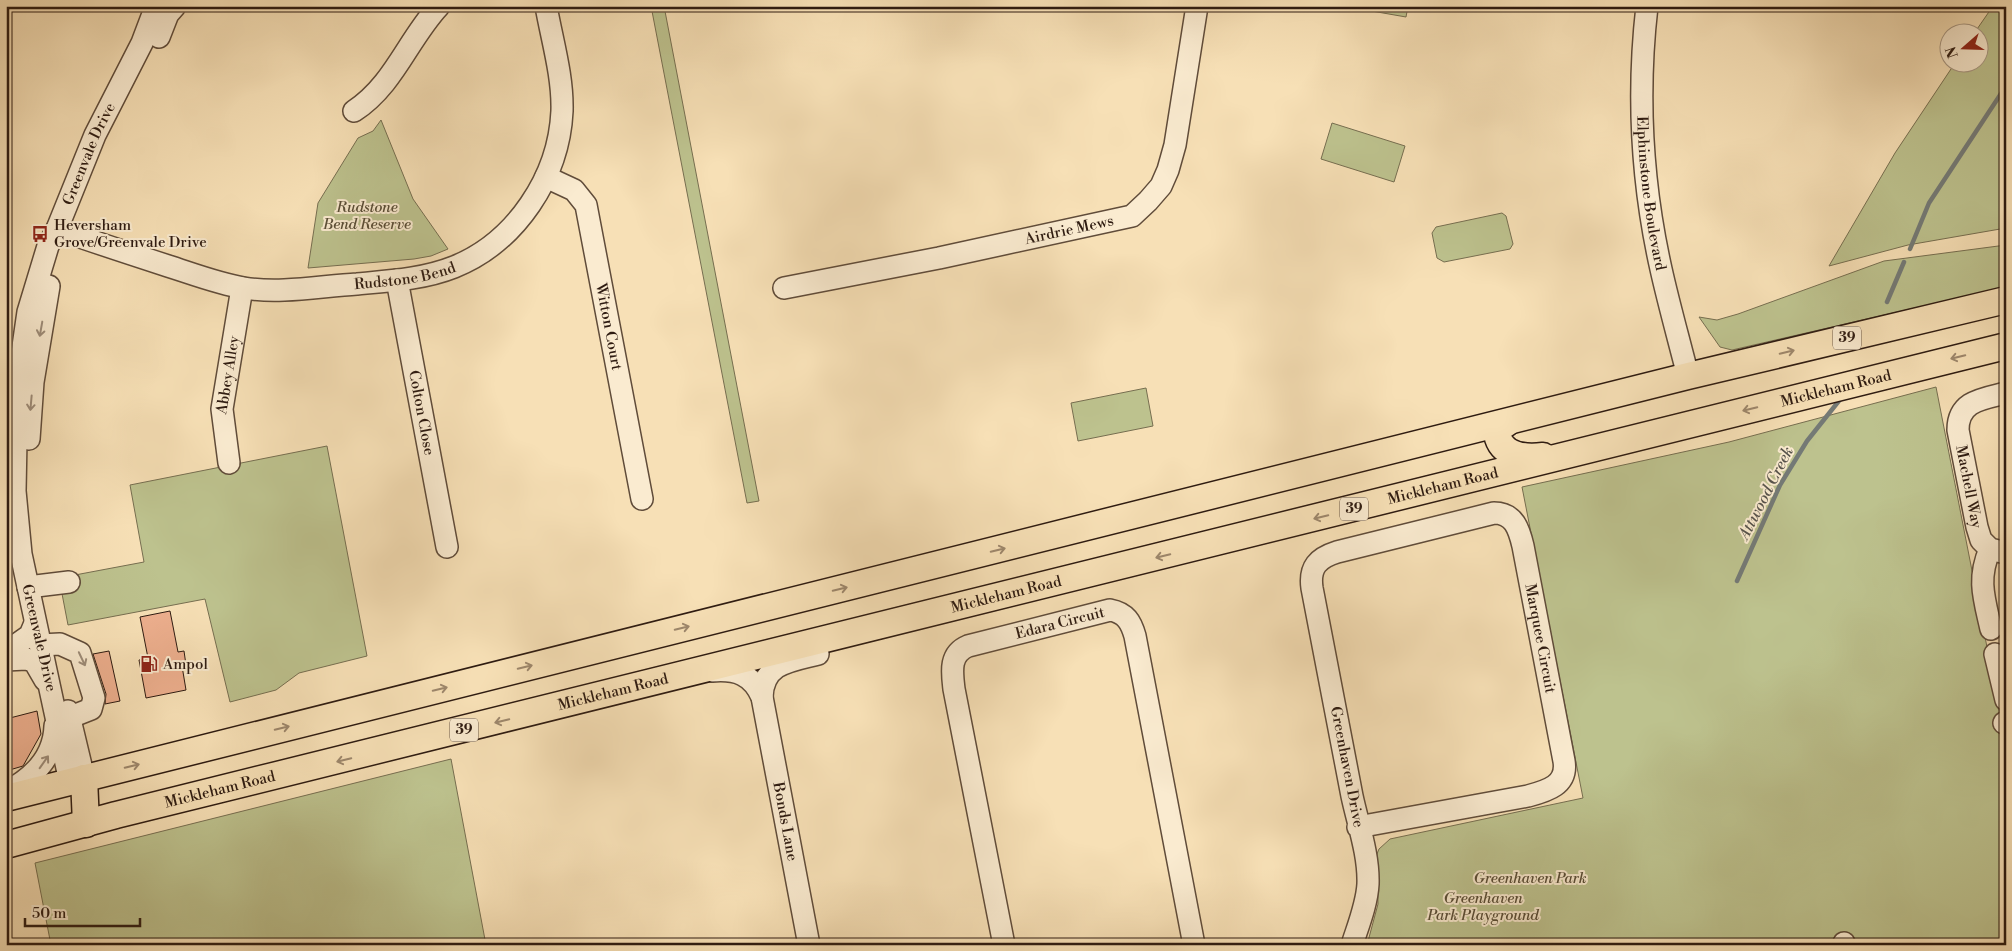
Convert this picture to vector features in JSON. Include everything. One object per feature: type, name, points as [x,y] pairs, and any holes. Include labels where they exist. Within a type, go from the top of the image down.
[{"type":"main road","name":"39","points":[[6,798],[1507,423],[1688,376],[2006,300]]},
{"type":"main road","name":"Mickleham Road","points":[[6,845],[2006,346]]},
{"type":"main road","points":[[1507,423],[1498,430],[1498,438],[1507,450],[1519,455],[1530,457],[1596,448]]},
{"type":"main road","points":[[77,780],[86,824]]},
{"type":"street","points":[[354,110],[376,94],[385,83],[439,6]]},
{"type":"street","name":"Rudstone Bend","points":[[57,229],[242,288],[276,290],[397,280],[440,272],[486,250],[526,210],[546,177],[556,147],[562,109],[558,70],[546,6]]},
{"type":"street","name":"Airdrie Mews","points":[[784,288],[1024,240],[1132,216],[1148,202],[1161,186],[1168,170],[1175,145],[1197,6]]},
{"type":"street","name":"Elphinstone Boulevard","points":[[1647,6],[1643,66],[1643,124],[1647,175],[1661,268],[1688,376]]},
{"type":"street","name":"Greenvale Drive","points":[[77,780],[59,710],[46,645],[35,624],[30,496],[17,440],[17,388],[21,352],[38,272],[57,229],[81,165],[125,80],[150,53],[158,40],[160,8]]},
{"type":"street","name":"Witton Court","points":[[546,177],[574,190],[586,205],[642,499]]},
{"type":"street","name":"Colton Close","points":[[397,280],[447,546]]},
{"type":"street","name":"Abbey Alley","points":[[229,464],[222,409],[242,288]]},
{"type":"street","name":"Machell Way","points":[[1998,551],[1981,540],[1958,430],[1959,417],[1966,406],[1977,400],[2006,393]]},
{"type":"street","name":"Marquee Circuit","points":[[1312,588],[1312,572],[1316,564],[1322,558],[1337,552],[1494,513],[1512,519],[1521,534],[1565,767],[1562,780],[1552,788],[1536,794],[1358,827]]},
{"type":"street","points":[[1991,629],[1981,580],[1983,564],[1998,551]]},
{"type":"street","points":[[34,586],[68,582]]},
{"type":"street","name":"Greenvale Drive","points":[[34,586],[59,710]]},
{"type":"street","name":"Greenhaven Drive","points":[[1312,588],[1368,884],[1352,945]]},
{"type":"street","points":[[762,697],[765,677],[781,664],[915,630],[978,603]]},
{"type":"street","name":"Edara Circuit","points":[[1004,945],[954,689],[952,670],[954,659],[960,650],[971,645],[1110,610],[1118,612],[1129,620],[1135,636],[1194,945]]},
{"type":"street","points":[[6,652],[30,635],[35,624]]},
{"type":"street","points":[[46,645],[60,644],[80,653],[86,666],[94,706],[59,710]]},
{"type":"street","points":[[1995,654],[2006,700]]},
{"type":"street","points":[[6,660],[26,659],[34,661],[59,710],[55,735],[45,761],[25,781],[6,792]]},
{"type":"street","points":[[702,671],[729,671],[745,675],[753,680],[762,697]]},
{"type":"street","name":"Bonds Lane","points":[[762,697],[810,945]]},
{"type":"green space","points":[[651,6],[664,6],[759,501],[747,503]]},
{"type":"green space","points":[[1343,6],[1408,6],[1406,17]]},
{"type":"green space","points":[[1993,6],[2006,6],[2006,228],[1908,245],[1829,266],[1895,153],[1949,72],[1990,72],[1990,22],[1982,22]]},
{"type":"green space","name":"Rudstone Bend Reserve","points":[[381,120],[413,199],[448,249],[431,256],[414,259],[308,268],[318,203],[358,138],[373,131]]},
{"type":"green space","points":[[1332,123],[1405,146],[1394,182],[1321,159]]},
{"type":"green space","points":[[1502,213],[1506,216],[1513,244],[1510,249],[1444,262],[1437,258],[1432,233],[1436,227]]},
{"type":"green space","points":[[2006,245],[2006,287],[1732,350],[1720,347],[1699,317],[1717,320],[1738,314],[1884,261]]},
{"type":"green space","points":[[1936,387],[2006,744],[2006,945],[1865,945],[1865,941],[1827,940],[1810,945],[1367,945],[1378,904],[1377,854],[1379,849],[1390,839],[1583,798],[1522,487],[1729,442]]},
{"type":"green space","points":[[1146,388],[1153,426],[1078,441],[1071,403]]},
{"type":"green space","points":[[327,446],[367,656],[299,673],[276,690],[230,702],[205,599],[68,625],[59,578],[144,562],[130,485]]},
{"type":"green space","points":[[451,759],[486,945],[51,945],[35,863]]},
{"type":"building","points":[[170,611],[178,652],[184,651],[186,665],[182,666],[186,690],[146,698],[139,660],[148,658],[140,617]]},
{"type":"building","points":[[109,651],[120,701],[105,704],[106,694],[93,654]]},
{"type":"building","points":[[37,711],[41,734],[23,766],[6,771],[6,719]]},
{"type":"waterway","name":"Attwood Creek","points":[[1910,249],[1929,203],[2006,86]]},
{"type":"waterway","name":"Attwood Creek","points":[[1887,302],[1904,262]]},
{"type":"waterway","name":"Attwood Creek","points":[[1737,581],[1780,485],[1807,441],[1842,397]]},
{"type":"place","name":"Heversham Grove/Greenvale Drive","points":[[40,234]]},
{"type":"place","name":"Ampol","points":[[149,664]]},
{"type":"park label","name":"Greenhaven Park","points":[[1530,878]]},
{"type":"park label","name":"Greenhaven Park Playground","points":[[1483,906]]}]
